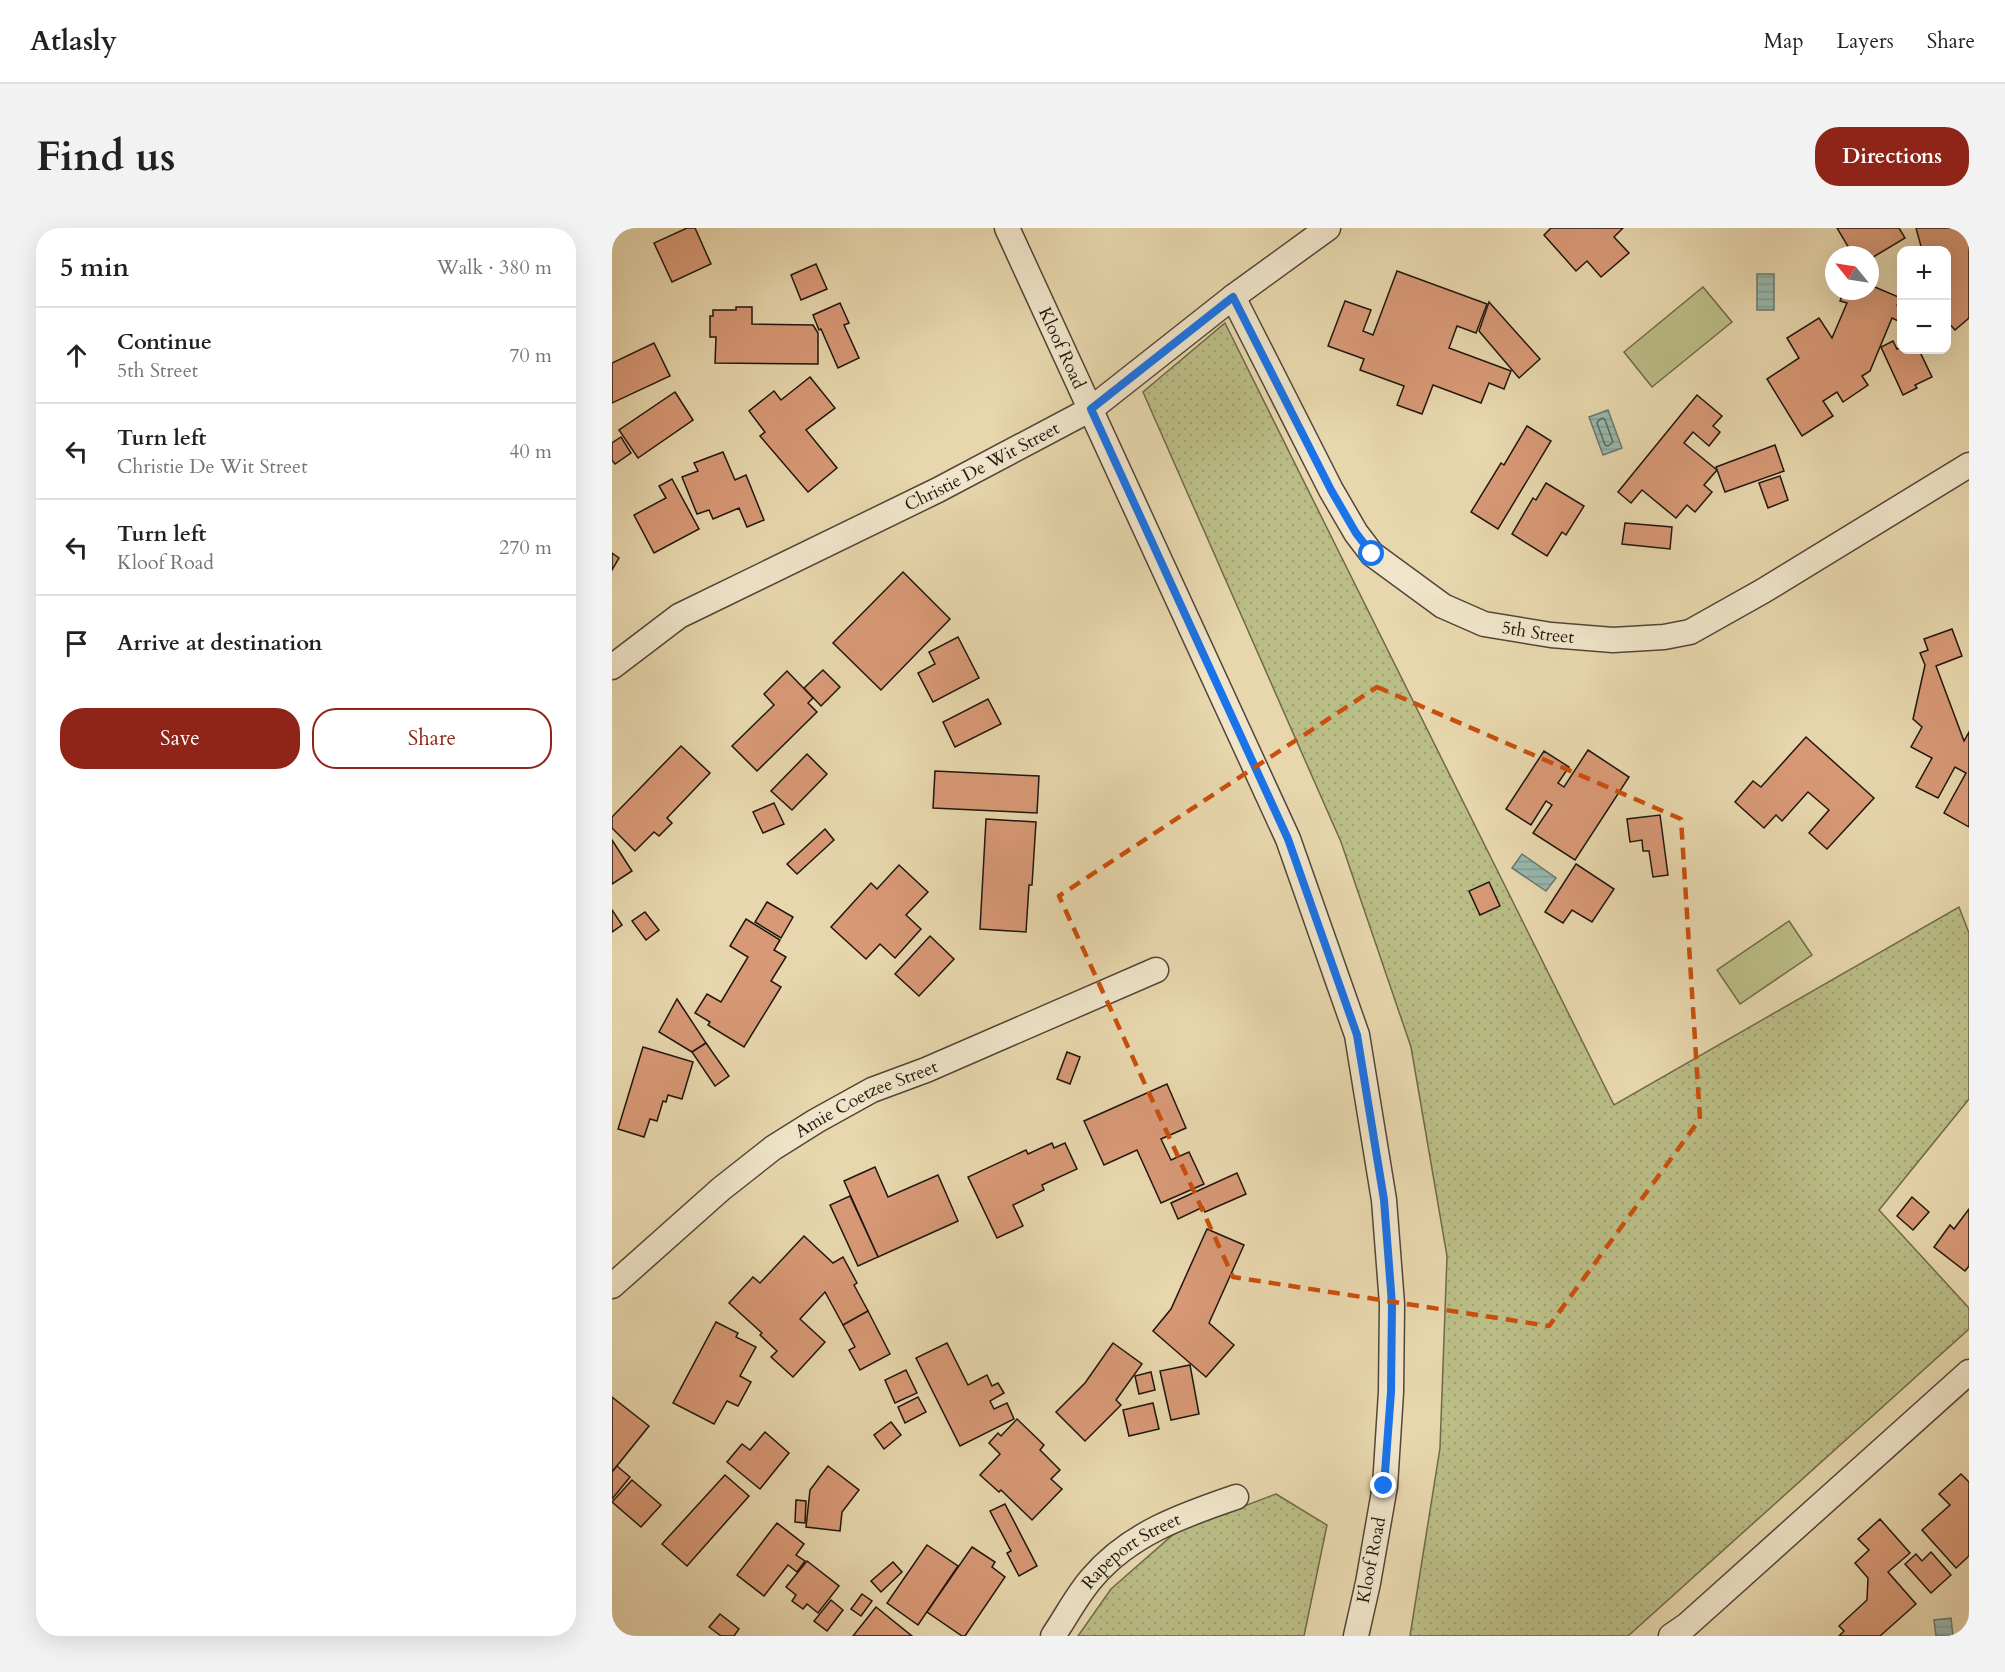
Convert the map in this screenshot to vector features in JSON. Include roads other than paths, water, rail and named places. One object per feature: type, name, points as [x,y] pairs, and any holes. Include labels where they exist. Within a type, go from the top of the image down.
[{"type":"street","name":"Kloof Road","points":[[1007,228],[1288,839],[1357,1035],[1384,1200],[1392,1315],[1391,1392],[1384,1486],[1368,1583],[1356,1636]]},
{"type":"street","name":"Christie De Wit Street","points":[[612,667],[679,616],[938,490],[1091,409],[1233,297],[1328,228]]},
{"type":"street","name":"5th Street","points":[[1233,297],[1331,490],[1356,533],[1372,554],[1443,606],[1484,624],[1551,635],[1613,640],[1664,637],[1690,632],[1745,602],[1969,465]]},
{"type":"street","name":"Amie Coetzee Street","points":[[612,1286],[721,1189],[773,1148],[816,1121],[872,1090],[926,1071],[1156,970]]},
{"type":"street","points":[[1671,1636],[1687,1625],[1969,1372]]},
{"type":"street","name":"Rapeport Street","points":[[1053,1636],[1092,1578],[1119,1552],[1176,1518],[1236,1497]]},
{"type":"water","points":[[1757,274],[1774,274],[1774,310],[1757,310]]},
{"type":"water","points":[[1608,410],[1622,448],[1603,455],[1589,417]]},
{"type":"water","points":[[1522,854],[1556,878],[1546,891],[1512,868]]},
{"type":"water","points":[[1951,1618],[1953,1636],[1936,1636],[1934,1620]]}]
